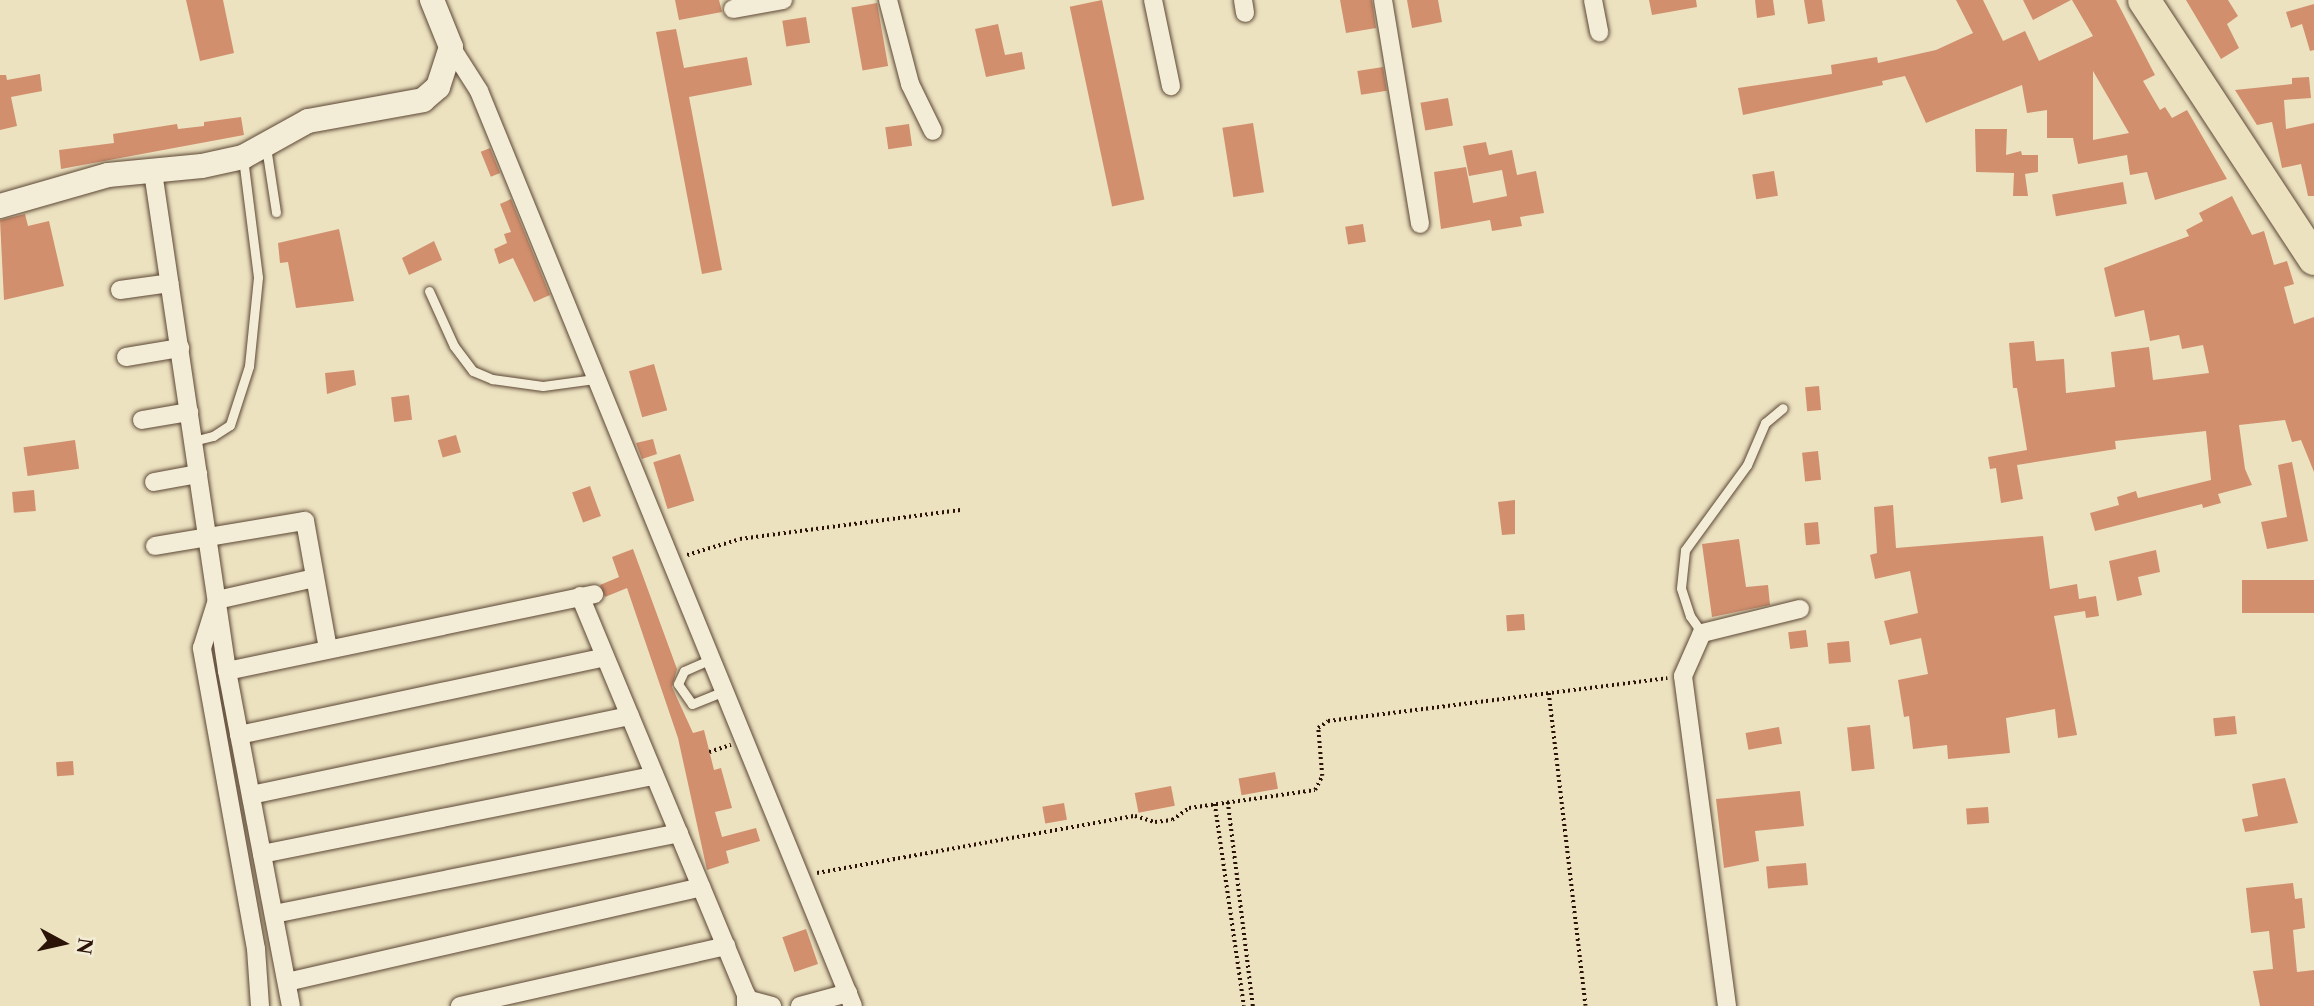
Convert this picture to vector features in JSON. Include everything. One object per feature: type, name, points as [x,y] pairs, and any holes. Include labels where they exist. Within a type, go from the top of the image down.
[{"type":"highway","points":[[2144,0],[2314,259]]},
{"type":"street","points":[[432,0],[451,47],[479,91],[722,692],[851,1000],[800,1006]]},
{"type":"street","points":[[733,9],[783,0]]},
{"type":"street","points":[[888,0],[910,84],[933,131]]},
{"type":"street","points":[[1153,0],[1171,86]]},
{"type":"street","points":[[1383,0],[1420,224]]},
{"type":"street","points":[[1592,0],[1599,32]]},
{"type":"street","points":[[0,206],[108,175],[153,173],[243,157],[308,121],[424,100],[438,87],[451,47]]},
{"type":"street","points":[[153,173],[227,671],[292,1006]]},
{"type":"street","points":[[120,290],[170,283]]},
{"type":"street","points":[[127,357],[180,348]]},
{"type":"street","points":[[142,420],[189,412]]},
{"type":"street","points":[[154,482],[198,474]]},
{"type":"street","points":[[155,546],[305,521],[328,649]]},
{"type":"street","points":[[217,600],[315,578]]},
{"type":"street","points":[[227,671],[587,595],[605,657],[726,946],[746,1003],[772,1006]]},
{"type":"street","points":[[217,600],[201,648],[256,949],[260,1006]]},
{"type":"street","points":[[1727,1006],[1683,676],[1702,633],[1800,609]]},
{"type":"street","points":[[239,735],[605,657]]},
{"type":"street","points":[[251,795],[629,716]]},
{"type":"street","points":[[262,854],[654,776]]},
{"type":"street","points":[[274,914],[679,833]]},
{"type":"street","points":[[287,982],[701,887]]},
{"type":"street","points":[[460,1006],[726,946]]},
{"type":"lane","points":[[266,145],[276,212]]},
{"type":"lane","points":[[193,441],[214,436],[230,425],[249,366],[258,276],[243,157]]},
{"type":"lane","points":[[429,290],[454,346],[474,371],[492,379],[543,386],[595,379]]},
{"type":"lane","points":[[1702,633],[1690,616],[1681,588],[1685,550],[1747,465],[1765,423],[1783,408]]},
{"type":"lane","points":[[709,660],[684,671],[678,684],[692,704],[722,692]]},
{"type":"path","points":[[668,560],[740,538],[960,510]]},
{"type":"path","points":[[799,877],[891,856],[1022,839],[1135,816],[1155,822],[1172,820],[1189,808],[1315,790],[1322,776],[1318,729],[1328,722],[1683,676]]},
{"type":"path","points":[[1549,693],[1586,1006]]},
{"type":"path","points":[[709,752],[743,741]]},
{"type":"path","points":[[1227,802],[1253,1006]]},
{"type":"path","points":[[1216,804],[1244,1006]]},
{"type":"building","points":[[186,0],[223,0],[234,53],[200,61]]},
{"type":"building","points":[[675,0],[719,0],[722,12],[679,20]]},
{"type":"building","points":[[1102,0],[1144,200],[1112,206],[1070,7]]},
{"type":"building","points":[[1340,0],[1372,0],[1376,28],[1346,33]]},
{"type":"building","points":[[1407,0],[1438,0],[1442,22],[1412,28]]},
{"type":"building","points":[[1649,0],[1696,0],[1697,7],[1652,15]]},
{"type":"building","points":[[1755,0],[1773,0],[1775,15],[1757,18]]},
{"type":"building","points":[[1804,0],[1822,0],[1825,21],[1808,24]]},
{"type":"building","points":[[1956,0],[1983,0],[2003,41],[2025,31],[2039,61],[2093,36],[2072,0],[2116,0],[2155,75],[2143,81],[2160,110],[2165,107],[2172,118],[2187,110],[2227,179],[2155,200],[2147,172],[2130,175],[2127,155],[2078,164],[2073,138],[2047,138],[2047,110],[2027,113],[2022,85],[1926,123],[1905,76],[1882,81],[1883,85],[1743,115],[1738,88],[1832,74],[1831,65],[1877,57],[1878,63],[1936,50],[1973,33]],"holes":[[[2093,71],[2129,133],[2093,140]]]},
{"type":"building","points":[[2023,0],[2071,0],[2033,20]]},
{"type":"building","points":[[2186,0],[2228,0],[2238,16],[2227,24],[2239,48],[2221,59]]},
{"type":"building","points":[[877,3],[888,66],[863,71],[851,8]]},
{"type":"building","points":[[2314,4],[2314,50],[2310,51],[2302,24],[2291,28],[2286,12]]},
{"type":"building","points":[[806,17],[810,43],[786,46],[782,21]]},
{"type":"building","points":[[998,24],[1005,55],[1022,52],[1025,69],[986,77],[975,29]]},
{"type":"building","points":[[676,29],[684,68],[747,57],[752,85],[689,97],[722,270],[702,274],[656,32]]},
{"type":"building","points":[[1383,67],[1387,91],[1361,95],[1357,71]]},
{"type":"building","points":[[40,74],[42,91],[11,97],[17,126],[0,130],[0,75],[6,75],[7,80]]},
{"type":"building","points":[[2309,77],[2311,98],[2284,100],[2286,129],[2314,123],[2314,196],[2308,196],[2301,164],[2282,168],[2272,122],[2257,125],[2235,90],[2292,84],[2292,78]]},
{"type":"building","points":[[1448,98],[1453,126],[1425,130],[1420,103]]},
{"type":"building","points":[[241,117],[244,135],[61,169],[59,150],[114,143],[113,134],[177,124],[178,129],[204,126],[204,122]]},
{"type":"building","points":[[1253,123],[1264,192],[1233,197],[1222,128]]},
{"type":"building","points":[[909,124],[912,146],[888,149],[885,127]]},
{"type":"building","points":[[1975,129],[2007,129],[2006,155],[2021,151],[2022,155],[2038,155],[2038,172],[2025,174],[2028,196],[2013,196],[2014,173],[1976,172]]},
{"type":"building","points":[[1486,142],[1489,155],[1512,150],[1517,175],[1536,171],[1544,213],[1520,217],[1522,226],[1492,231],[1490,220],[1441,229],[1434,172],[1466,167],[1473,203],[1507,196],[1502,170],[1469,176],[1463,146]]},
{"type":"building","points":[[490,148],[500,173],[491,177],[481,152]]},
{"type":"building","points":[[1774,171],[1778,196],[1756,199],[1752,174]]},
{"type":"building","points":[[2123,182],[2127,204],[2056,216],[2052,195]]},
{"type":"building","points":[[2232,196],[2252,235],[2264,231],[2274,265],[2287,261],[2294,284],[2284,287],[2294,324],[2314,317],[2314,472],[2301,440],[2292,442],[2285,420],[2239,425],[2245,469],[2252,485],[2218,494],[2221,503],[2203,508],[2202,504],[2095,531],[2090,513],[2119,505],[2117,497],[2136,491],[2138,498],[2211,480],[2206,431],[2115,441],[2116,449],[2017,465],[2023,499],[2001,503],[1996,468],[1990,469],[1988,457],[2027,450],[2017,388],[2013,388],[2009,343],[2034,341],[2036,361],[2064,359],[2066,393],[2115,387],[2111,352],[2149,347],[2153,380],[2209,373],[2203,345],[2182,349],[2179,335],[2150,341],[2144,310],[2115,317],[2104,268],[2189,236],[2186,230],[2203,221],[2199,213]]},
{"type":"building","points":[[511,199],[550,295],[534,302],[513,258],[499,264],[494,249],[507,243],[504,234],[511,232],[500,204]]},
{"type":"building","points":[[25,214],[28,226],[49,221],[64,286],[4,300],[0,220]]},
{"type":"building","points":[[1363,224],[1366,242],[1348,245],[1345,227]]},
{"type":"building","points":[[339,229],[354,301],[296,308],[288,262],[280,263],[278,243]]},
{"type":"building","points":[[434,241],[442,260],[409,275],[402,258]]},
{"type":"building","points":[[654,364],[667,410],[642,417],[629,371]]},
{"type":"building","points":[[354,370],[356,385],[327,394],[325,373]]},
{"type":"building","points":[[1819,386],[1821,410],[1807,411],[1805,387]]},
{"type":"building","points":[[409,395],[412,420],[394,422],[391,397]]},
{"type":"building","points":[[456,435],[461,452],[443,458],[438,440]]},
{"type":"building","points":[[653,439],[657,454],[642,459],[636,443]]},
{"type":"building","points":[[75,440],[79,469],[28,476],[24,447]]},
{"type":"building","points":[[1818,451],[1821,480],[1805,482],[1802,453]]},
{"type":"building","points":[[680,454],[694,501],[668,509],[653,462]]},
{"type":"building","points":[[2292,462],[2308,541],[2267,549],[2261,522],[2287,517],[2278,465]]},
{"type":"building","points":[[590,486],[601,516],[583,523],[572,492]]},
{"type":"building","points":[[34,490],[36,511],[14,513],[12,492]]},
{"type":"building","points":[[1515,500],[1515,534],[1502,535],[1498,502]]},
{"type":"building","points":[[1893,505],[1896,548],[2043,536],[2050,589],[2077,584],[2079,599],[2096,596],[2099,616],[2086,618],[2085,611],[2054,616],[2077,735],[2058,738],[2055,709],[2006,718],[2010,753],[1948,759],[1947,745],[1913,749],[1909,716],[1904,717],[1898,680],[1928,674],[1921,638],[1890,645],[1884,621],[1918,613],[1910,571],[1875,579],[1870,555],[1877,553],[1874,507]]},
{"type":"building","points":[[1818,522],[1820,544],[1806,545],[1804,523]]},
{"type":"building","points":[[1739,539],[1746,587],[1768,585],[1770,605],[1712,617],[1702,544]]},
{"type":"building","points":[[633,549],[677,669],[672,687],[693,733],[704,730],[714,770],[721,768],[732,808],[715,812],[722,837],[756,828],[760,841],[726,851],[729,863],[707,870],[678,738],[627,588],[605,597],[600,585],[619,577],[612,557]]},
{"type":"building","points":[[2156,550],[2160,572],[2138,577],[2142,595],[2117,601],[2109,561]]},
{"type":"building","points":[[2242,580],[2314,580],[2314,613],[2242,613]]},
{"type":"building","points":[[1524,614],[1525,630],[1507,631],[1506,615]]},
{"type":"building","points":[[1806,630],[1808,647],[1790,649],[1788,632]]},
{"type":"building","points":[[1849,641],[1851,662],[1829,664],[1827,643]]},
{"type":"building","points":[[2235,716],[2237,734],[2215,736],[2213,718]]},
{"type":"building","points":[[1870,725],[1875,769],[1852,771],[1847,727]]},
{"type":"building","points":[[1779,727],[1782,744],[1748,750],[1746,733]]},
{"type":"building","points":[[73,761],[74,775],[57,776],[56,762]]},
{"type":"building","points":[[1275,772],[1278,789],[1242,795],[1239,778]]},
{"type":"building","points":[[2285,778],[2298,823],[2245,832],[2242,819],[2258,816],[2252,784]]},
{"type":"building","points":[[1171,786],[1175,806],[1138,813],[1135,793]]},
{"type":"building","points":[[1800,791],[1804,826],[1755,831],[1759,861],[1724,868],[1716,799]]},
{"type":"building","points":[[1064,803],[1067,820],[1045,824],[1042,807]]},
{"type":"building","points":[[1988,807],[1989,823],[1967,824],[1966,809]]},
{"type":"building","points":[[1806,863],[1808,885],[1768,888],[1766,866]]},
{"type":"building","points":[[2293,883],[2295,899],[2302,898],[2305,928],[2293,930],[2297,972],[2314,970],[2314,1006],[2260,1006],[2253,971],[2273,969],[2269,931],[2251,933],[2246,888]]},
{"type":"building","points":[[806,929],[818,964],[794,972],[782,937]]}]
